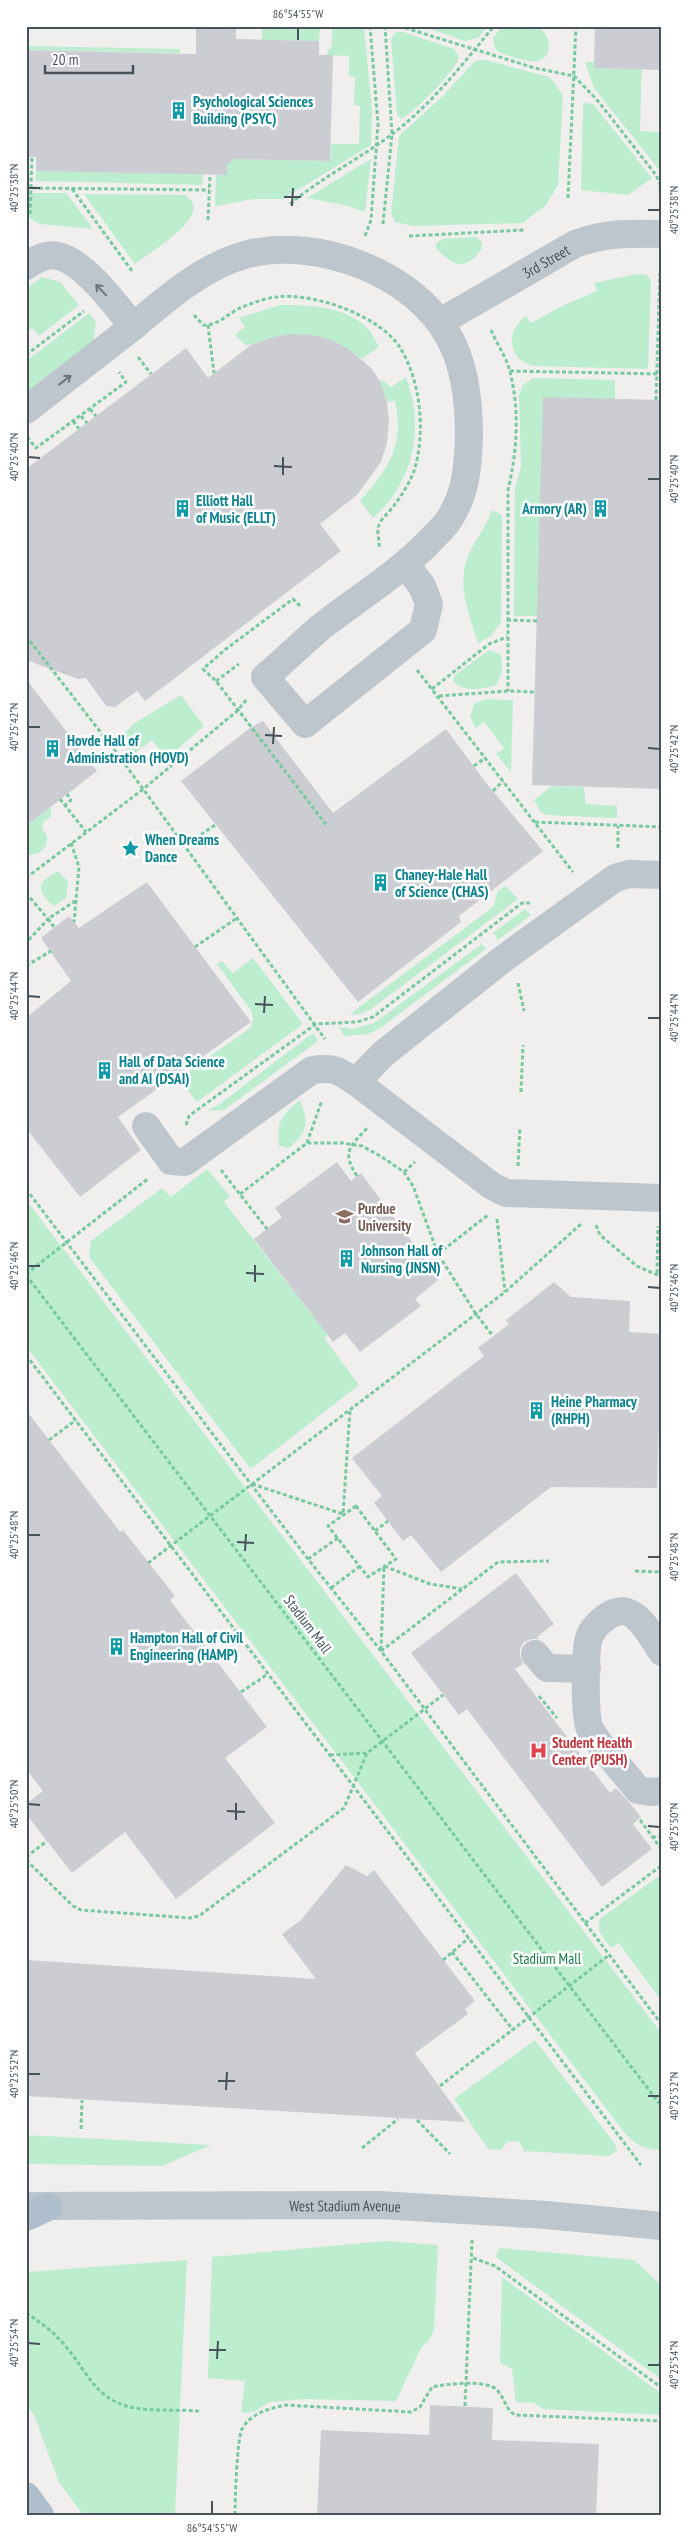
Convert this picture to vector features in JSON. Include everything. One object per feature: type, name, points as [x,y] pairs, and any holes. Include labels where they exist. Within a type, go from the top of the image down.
[{"type":"main road","points":[[26,2496],[40,2515]]},
{"type":"street","name":"3rd Street","points":[[440,322],[575,244],[595,236],[624,233],[662,234]]},
{"type":"street","points":[[30,420],[134,339],[169,296],[213,268],[248,254],[280,250],[309,252],[356,262],[397,284],[428,308],[440,322],[456,352],[464,386],[469,424],[468,465],[460,501],[448,522],[406,565],[320,628],[265,677],[305,724],[423,630],[429,604],[422,586],[406,565]]},
{"type":"street","points":[[26,266],[38,258],[56,255],[74,262],[134,339]]},
{"type":"street","points":[[356,1082],[383,1054],[503,959],[615,878],[630,874],[662,876]]},
{"type":"street","points":[[146,1126],[171,1161],[185,1162],[312,1070],[329,1067],[342,1072],[492,1186],[506,1193],[660,1198]]},
{"type":"street","points":[[662,1652],[637,1618],[626,1611],[613,1612],[597,1626],[589,1637],[586,1712],[590,1729],[638,1790],[662,1791]]},
{"type":"street","points":[[535,1654],[547,1668],[587,1669]]},
{"type":"street","name":"West Stadium Avenue","points":[[33,2210],[380,2205],[546,2215],[662,2226]]},
{"type":"path","points":[[356,262],[371,220],[378,145],[370,26]]},
{"type":"path","points":[[384,224],[392,134],[385,26]]},
{"type":"path","points":[[399,26],[535,68],[574,76],[598,102],[656,175],[660,184],[661,204]]},
{"type":"path","points":[[290,204],[392,134],[438,93],[494,26]]},
{"type":"path","points":[[568,198],[576,26]]},
{"type":"path","points":[[30,214],[28,188],[32,157]]},
{"type":"path","points":[[208,220],[210,175]]},
{"type":"path","points":[[28,188],[209,190]]},
{"type":"path","points":[[72,189],[132,271]]},
{"type":"path","points":[[409,236],[524,230]]},
{"type":"path","points":[[656,400],[660,270]]},
{"type":"path","points":[[189,309],[203,325],[208,326],[240,308],[276,297],[322,300],[356,314],[381,329],[398,346],[416,386],[419,428],[417,453],[413,472],[396,504],[380,524],[380,546],[376,554]]},
{"type":"path","points":[[26,355],[86,309]]},
{"type":"path","points":[[208,326],[214,373]]},
{"type":"path","points":[[491,330],[510,371],[516,406],[515,460],[508,490],[506,637],[508,692]]},
{"type":"path","points":[[134,339],[151,374]]},
{"type":"path","points":[[30,420],[26,436],[36,448],[126,382],[115,367]]},
{"type":"path","points":[[510,371],[662,374]]},
{"type":"path","points":[[90,409],[96,416]]},
{"type":"path","points":[[81,416],[87,423]]},
{"type":"path","points":[[73,421],[79,429]]},
{"type":"path","points":[[285,605],[226,649],[203,669],[216,681],[237,711],[327,826]]},
{"type":"path","points":[[507,620],[537,621]]},
{"type":"path","points":[[26,636],[185,846],[316,1024],[327,1042]]},
{"type":"path","points":[[432,689],[489,644],[506,637]]},
{"type":"path","points":[[400,650],[438,696],[574,874]]},
{"type":"path","points":[[216,681],[246,658]]},
{"type":"path","points":[[26,878],[142,790],[237,711],[265,677]]},
{"type":"path","points":[[438,696],[535,692]]},
{"type":"path","points":[[474,766],[484,758]]},
{"type":"path","points":[[493,791],[503,782]]},
{"type":"path","points":[[64,806],[71,800],[67,794]]},
{"type":"path","points":[[60,800],[86,832]]},
{"type":"path","points":[[535,822],[662,827]]},
{"type":"path","points":[[185,846],[215,825]]},
{"type":"path","points":[[611,851],[618,848],[618,826]]},
{"type":"path","points":[[71,843],[79,867],[74,922]]},
{"type":"path","points":[[567,880],[582,868]]},
{"type":"path","points":[[26,893],[54,927]]},
{"type":"path","points":[[26,943],[48,919],[76,900]]},
{"type":"path","points":[[26,1275],[171,1161],[189,1116],[316,1024],[357,1022],[373,1017],[522,903],[538,903]]},
{"type":"path","points":[[195,947],[237,918]]},
{"type":"path","points":[[26,966],[51,951]]},
{"type":"path","points":[[515,975],[523,998],[524,1011]]},
{"type":"path","points":[[521,1092],[523,1044]]},
{"type":"path","points":[[240,1194],[307,1143],[319,1104],[324,1097]]},
{"type":"path","points":[[357,1176],[348,1162],[349,1152],[352,1144],[372,1123]]},
{"type":"path","points":[[518,1174],[520,1127]]},
{"type":"path","points":[[307,1143],[362,1146],[382,1156],[404,1172],[420,1203],[438,1254],[476,1314],[493,1336]]},
{"type":"path","points":[[205,1149],[267,1229]]},
{"type":"path","points":[[404,1172],[418,1159]]},
{"type":"path","points":[[26,1189],[308,1559],[381,1651],[662,2025]]},
{"type":"path","points":[[657,1273],[660,1198]]},
{"type":"path","points":[[438,1254],[489,1214]]},
{"type":"path","points":[[497,1217],[505,1292]]},
{"type":"path","points":[[148,1562],[505,1292],[585,1221]]},
{"type":"path","points":[[595,1221],[600,1235],[637,1266],[657,1273],[662,1277]]},
{"type":"path","name":"Stadium Mall","points":[[26,1275],[662,2107]]},
{"type":"path","points":[[26,1355],[641,2165]]},
{"type":"path","points":[[343,1514],[350,1410]]},
{"type":"path","points":[[49,1440],[76,1420]]},
{"type":"path","points":[[251,1484],[343,1514]]},
{"type":"path","points":[[356,1506],[375,1531],[396,1558],[368,1578],[328,1526],[356,1506]]},
{"type":"path","points":[[375,1531],[388,1521]]},
{"type":"path","points":[[308,1559],[338,1538]]},
{"type":"path","points":[[381,1651],[498,1562],[549,1562]]},
{"type":"path","points":[[331,1588],[360,1566]]},
{"type":"path","points":[[384,1566],[430,1584],[462,1589]]},
{"type":"path","points":[[381,1651],[384,1566]]},
{"type":"path","points":[[635,1571],[662,1572]]},
{"type":"path","points":[[241,1692],[268,1674]]},
{"type":"path","points":[[47,1841],[26,1858],[74,1906],[81,1910],[190,1918],[199,1916],[344,1808],[367,1753],[443,1695]]},
{"type":"path","points":[[329,1756],[367,1753]]},
{"type":"path","points":[[639,1819],[662,1850]]},
{"type":"path","points":[[652,1837],[662,1837]]},
{"type":"path","points":[[585,1923],[662,1865]]},
{"type":"path","points":[[443,1960],[468,1938]]},
{"type":"path","points":[[452,1952],[513,2030]]},
{"type":"path","points":[[440,2086],[609,1955]]},
{"type":"path","points":[[80,2128],[82,2100]]},
{"type":"path","points":[[362,2148],[398,2119]]},
{"type":"path","points":[[417,2120],[450,2154]]},
{"type":"path","points":[[465,2406],[473,2258],[472,2240]]},
{"type":"path","points":[[473,2258],[495,2266],[662,2388]]},
{"type":"path","points":[[26,2313],[47,2326],[67,2348],[95,2388],[107,2398],[128,2406],[145,2409],[199,2411]]},
{"type":"path","points":[[235,2515],[241,2430],[251,2418],[268,2409],[285,2405],[411,2412],[420,2407],[432,2387],[466,2384],[488,2385],[497,2390],[507,2408],[515,2415],[662,2421]]},
{"type":"green space","points":[[300,26],[320,26],[319,41],[262,40],[262,28],[300,28]]},
{"type":"green space","points":[[332,26],[364,26],[372,110],[371,145],[283,199],[253,199],[215,206],[216,175],[227,175],[227,163],[231,163],[232,159],[330,161],[331,144],[359,144],[360,106],[354,105],[355,77],[349,76],[349,56],[326,55],[332,45]]},
{"type":"green space","points":[[422,26],[488,26],[478,38],[465,41]]},
{"type":"green space","points":[[502,26],[538,26],[548,39],[549,49],[547,54],[538,61],[530,61],[518,59],[497,51],[493,38]]},
{"type":"green space","points":[[396,32],[403,32],[454,49],[459,57],[451,71],[434,91],[401,119],[397,114],[391,39]]},
{"type":"green space","points":[[26,46],[180,49],[180,53],[26,50]]},
{"type":"green space","points":[[642,57],[640,131],[662,132],[661,172],[594,88],[585,62],[594,62],[594,68],[639,69]]},
{"type":"green space","points":[[486,60],[549,77],[563,96],[558,185],[546,205],[523,223],[414,226],[395,222],[391,213],[399,136],[443,96],[474,62]]},
{"type":"green space","points":[[585,102],[594,105],[652,178],[628,195],[581,190],[583,106]]},
{"type":"green space","points":[[371,159],[365,212],[348,206],[307,198]]},
{"type":"green space","points":[[36,171],[203,174],[202,185],[36,181]]},
{"type":"green space","points":[[26,193],[66,193],[93,229],[40,224],[32,220],[26,213]]},
{"type":"green space","points":[[84,194],[185,195],[193,203],[193,212],[178,232],[135,264]]},
{"type":"green space","points":[[476,237],[482,242],[482,248],[471,261],[465,263],[459,264],[448,259],[436,248],[436,243],[443,239]]},
{"type":"green space","points":[[636,274],[647,275],[651,281],[648,369],[534,366],[518,358],[512,344],[512,337],[519,322],[526,316],[531,323],[562,306],[597,291],[594,283]]},
{"type":"green space","points":[[42,277],[60,282],[79,305],[39,336],[32,328],[26,332],[26,289]]},
{"type":"green space","points":[[280,305],[327,308],[350,316],[369,330],[379,347],[362,359],[331,341],[307,335],[283,335],[252,345],[245,345],[235,335],[245,327],[239,318]]},
{"type":"green space","points":[[89,313],[96,322],[93,344],[26,395],[26,361]]},
{"type":"green space","points":[[406,377],[415,415],[415,435],[412,453],[398,488],[387,504],[373,518],[360,501],[379,478],[392,456],[398,431],[395,401],[387,402],[380,381],[384,381],[391,387]]},
{"type":"green space","points":[[533,378],[615,380],[615,399],[537,616],[514,616],[515,488],[521,467],[519,395],[523,385]]},
{"type":"green space","points":[[492,510],[502,515],[501,622],[491,636],[478,643],[468,612],[464,591],[464,570],[467,559]]},
{"type":"green space","points":[[489,650],[500,654],[502,662],[502,670],[496,685],[479,689],[467,689],[453,681],[455,675]]},
{"type":"green space","points":[[181,695],[204,726],[166,759],[152,740],[133,754],[119,738],[135,723]]},
{"type":"green space","points":[[485,699],[513,700],[511,772],[496,754],[504,748],[484,722],[476,728],[470,717],[474,704]]},
{"type":"green space","points":[[552,786],[584,787],[586,804],[617,806],[617,818],[546,815],[541,812],[534,800]]},
{"type":"green space","points":[[51,807],[51,817],[43,822],[42,828],[47,836],[46,846],[39,853],[26,856],[26,826]]},
{"type":"green space","points":[[58,871],[68,882],[66,898],[53,906],[43,895],[41,886],[46,879]]},
{"type":"green space","points":[[506,886],[518,899],[370,1010],[358,1015],[350,1014],[493,907],[498,891]]},
{"type":"green space","points":[[525,909],[531,915],[498,940],[493,933]]},
{"type":"green space","points":[[482,944],[486,949],[379,1029],[368,1034],[344,1036],[339,1027],[352,1029],[374,1023]]},
{"type":"green space","points":[[253,958],[303,1024],[197,1102],[178,1079],[250,1028],[253,1020],[252,1012],[217,964],[222,961],[233,973]]},
{"type":"green space","points":[[313,1033],[318,1041],[224,1110],[207,1111],[221,1103]]},
{"type":"green space","points":[[300,1100],[305,1116],[303,1132],[289,1148],[279,1146],[278,1130],[282,1119]]},
{"type":"green space","points":[[207,1169],[230,1196],[224,1202],[328,1335],[324,1338],[359,1385],[252,1468],[249,1467],[89,1257],[91,1241],[162,1188],[171,1197]]},
{"type":"green space","name":"Stadium Mall","points":[[26,1200],[662,2034],[662,2150],[641,2146],[624,2132],[26,1346]]},
{"type":"green space","points":[[662,1874],[662,2002],[619,1943],[611,1948],[599,1930],[599,1922],[601,1918]]},
{"type":"green space","points":[[535,2040],[615,2144],[617,2151],[608,2156],[524,2151],[519,2141],[507,2142],[501,2150],[488,2149],[454,2099]]},
{"type":"green space","points":[[26,2135],[211,2145],[162,2166],[26,2164]]},
{"type":"green space","points":[[385,2241],[438,2245],[434,2330],[428,2342],[422,2346],[396,2401],[303,2399],[270,2402],[253,2412],[241,2413],[245,2381],[208,2378],[212,2257]]},
{"type":"green space","points":[[501,2248],[634,2260],[662,2286],[662,2380],[496,2257],[498,2250]]},
{"type":"green space","points":[[187,2260],[175,2515],[83,2515],[59,2482],[34,2415],[26,2404],[26,2272]]},
{"type":"green space","points":[[502,2277],[662,2394],[662,2415],[543,2409],[534,2403],[516,2402],[512,2369],[500,2363]]},
{"type":"building","name":"Psychological Sciences Building (PSYC)","points":[[196,26],[236,26],[236,39],[319,41],[319,55],[333,55],[330,161],[232,159],[231,163],[227,163],[227,175],[36,171],[36,157],[26,157],[26,50],[196,54]]},
{"type":"building","points":[[595,26],[662,26],[662,70],[594,68]]},
{"type":"building","name":"Elliott Hall of Music (ELLT)","points":[[289,334],[312,335],[332,340],[350,350],[371,368],[380,381],[387,402],[389,420],[387,443],[381,462],[357,495],[320,524],[341,551],[145,701],[137,691],[115,707],[106,706],[86,678],[78,679],[26,660],[26,469],[186,348],[208,378],[251,345]]},
{"type":"building","name":"Armory (AR)","points":[[543,397],[662,400],[662,789],[532,785]]},
{"type":"building","name":"Hovde Hall of Administration (HOVD)","points":[[26,679],[97,771],[26,826]]},
{"type":"building","name":"Chaney-Hale Hall of Science (CHAS)","points":[[263,721],[333,813],[446,729],[487,784],[543,851],[459,916],[461,922],[358,1002],[181,781],[250,728]]},
{"type":"building","name":"Hall of Data Science and AI (DSAI)","points":[[147,882],[251,1022],[118,1117],[141,1150],[80,1197],[26,1128],[26,1018],[71,981],[41,938],[69,916],[79,928]]},
{"type":"building","name":"Johnson Hall of Nursing (JNSN)","points":[[337,1162],[351,1181],[361,1173],[439,1279],[415,1299],[421,1306],[360,1352],[345,1333],[333,1342],[254,1239],[282,1217],[275,1208]]},
{"type":"building","name":"Heine Pharmacy (RHPH)","points":[[554,1282],[571,1297],[630,1301],[629,1332],[662,1334],[657,1488],[551,1487],[441,1572],[411,1535],[403,1541],[374,1503],[382,1496],[352,1458],[484,1356],[478,1348],[509,1324],[506,1320]]},
{"type":"building","name":"Hampton Hall of Civil Engineering (HAMP)","points":[[26,1410],[120,1532],[123,1530],[175,1596],[170,1600],[267,1727],[225,1758],[275,1823],[176,1899],[125,1832],[72,1873],[26,1814],[26,1804],[43,1791],[26,1769]]},
{"type":"building","name":"Student Health Center (PUSH)","points":[[516,1573],[554,1624],[537,1637],[539,1639],[524,1642],[520,1649],[523,1664],[515,1669],[610,1793],[616,1788],[641,1817],[633,1824],[652,1849],[602,1887],[467,1709],[459,1715],[411,1653]]},
{"type":"building","points":[[346,1865],[367,1876],[374,1870],[475,2001],[465,2009],[468,2014],[415,2053],[465,2122],[26,2096],[26,1960],[316,1979],[282,1934],[301,1920]]},
{"type":"building","points":[[430,2405],[493,2408],[492,2440],[599,2444],[596,2515],[317,2515],[321,2430],[429,2435]]},
{"type":"place","name":"Psychological Sciences Building (PSYC)","points":[[179,110]]},
{"type":"place","name":"Armory (AR)","points":[[601,508]]},
{"type":"place","name":"Elliott Hall of Music (ELLT)","points":[[182,509]]},
{"type":"place","name":"Hovde Hall of Administration (HOVD)","points":[[53,749]]},
{"type":"place","name":"When Dreams Dance","points":[[131,848]]},
{"type":"place","name":"Chaney-Hale Hall of Science (CHAS)","points":[[381,883]]},
{"type":"place","name":"Hall of Data Science and AI (DSAI)","points":[[105,1070]]},
{"type":"place","name":"Purdue University","points":[[344,1217]]},
{"type":"place","name":"Johnson Hall of Nursing (JNSN)","points":[[347,1259]]},
{"type":"place","name":"Heine Pharmacy (RHPH)","points":[[537,1410]]},
{"type":"place","name":"Hampton Hall of Civil Engineering (HAMP)","points":[[116,1646]]},
{"type":"place","name":"Student Health Center (PUSH)","points":[[538,1751]]}]
